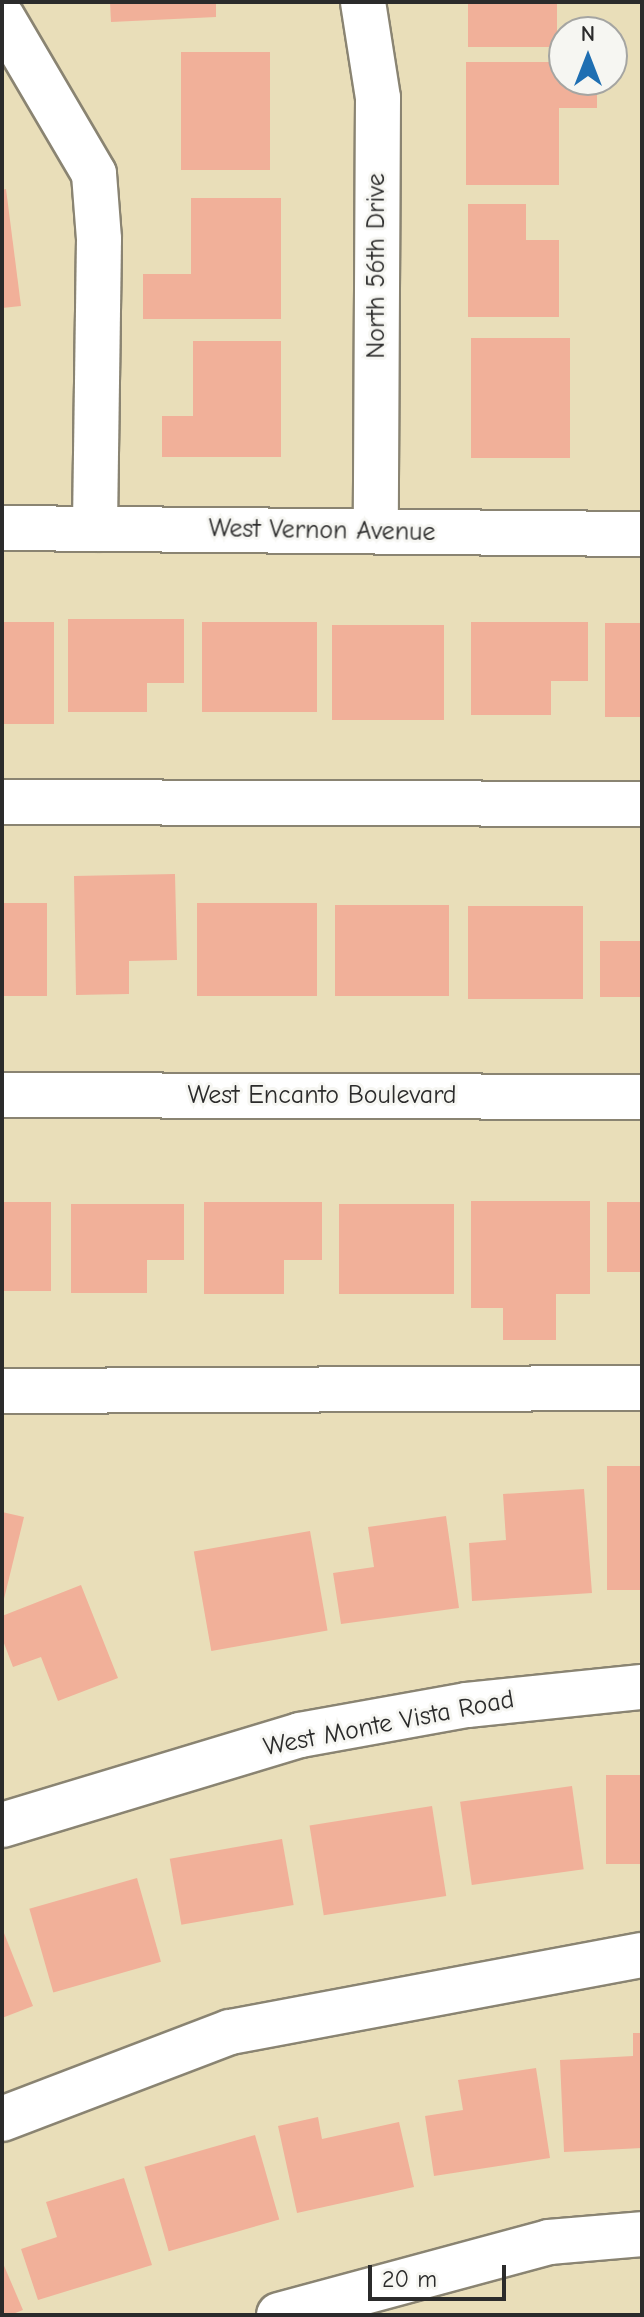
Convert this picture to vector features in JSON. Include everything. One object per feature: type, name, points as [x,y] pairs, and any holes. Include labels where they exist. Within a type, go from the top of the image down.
[{"type":"street","name":"North 56th Drive","points":[[363,2],[378,98],[376,531]]},
{"type":"street","points":[[2,17],[94,174],[99,239],[95,529]]},
{"type":"street","name":"West Vernon Avenue","points":[[2,528],[642,534]]},
{"type":"street","points":[[2,802],[642,804]]},
{"type":"street","name":"West Encanto Boulevard","points":[[2,1095],[642,1097]]},
{"type":"street","points":[[2,1391],[642,1388]]},
{"type":"street","name":"West Monte Vista Road","points":[[2,1825],[300,1735],[467,1705],[642,1687]]},
{"type":"street","points":[[2,2119],[230,2032],[642,1955]]},
{"type":"street","points":[[279,2315],[549,2242],[642,2234]]},
{"type":"building","points":[[110,2],[216,2],[216,17],[111,22]]},
{"type":"building","points":[[468,2],[557,2],[557,16],[548,16],[548,47],[468,47]]},
{"type":"building","points":[[181,52],[270,52],[270,170],[181,170]]},
{"type":"building","points":[[466,62],[548,62],[548,96],[597,96],[597,108],[559,108],[559,185],[466,185]]},
{"type":"building","points":[[6,189],[21,306],[2,308],[2,190]]},
{"type":"building","points":[[191,198],[281,198],[281,319],[143,319],[143,274],[191,274]]},
{"type":"building","points":[[468,204],[526,204],[526,240],[559,240],[559,317],[468,317]]},
{"type":"building","points":[[471,338],[570,338],[570,458],[471,458]]},
{"type":"building","points":[[193,341],[281,341],[281,457],[162,457],[162,416],[193,416]]},
{"type":"building","points":[[68,619],[184,619],[184,683],[147,683],[147,712],[68,712]]},
{"type":"building","points":[[2,622],[54,622],[54,724],[2,724]]},
{"type":"building","points":[[202,622],[317,622],[317,712],[202,712]]},
{"type":"building","points":[[471,622],[588,622],[588,681],[551,681],[551,715],[471,715]]},
{"type":"building","points":[[605,623],[642,623],[642,717],[605,717]]},
{"type":"building","points":[[332,625],[444,625],[444,720],[332,720]]},
{"type":"building","points":[[175,874],[177,960],[129,961],[129,994],[76,995],[74,876]]},
{"type":"building","points":[[2,903],[47,903],[47,996],[2,996]]},
{"type":"building","points":[[197,903],[317,903],[317,996],[197,996]]},
{"type":"building","points":[[335,905],[449,905],[449,996],[335,996]]},
{"type":"building","points":[[468,906],[583,906],[583,999],[468,999]]},
{"type":"building","points":[[600,941],[642,941],[642,997],[600,997]]},
{"type":"building","points":[[471,1201],[590,1201],[590,1294],[556,1294],[556,1340],[503,1340],[503,1308],[471,1308]]},
{"type":"building","points":[[2,1202],[51,1202],[51,1291],[2,1291]]},
{"type":"building","points":[[204,1202],[322,1202],[322,1260],[284,1260],[284,1294],[204,1294]]},
{"type":"building","points":[[607,1202],[642,1202],[642,1272],[607,1272]]},
{"type":"building","points":[[71,1204],[184,1204],[184,1260],[147,1260],[147,1293],[71,1293]]},
{"type":"building","points":[[339,1204],[454,1204],[454,1294],[339,1294]]},
{"type":"building","points":[[607,1466],[642,1466],[642,1590],[607,1590]]},
{"type":"building","points":[[584,1489],[592,1593],[472,1601],[469,1543],[506,1540],[503,1494]]},
{"type":"building","points":[[2,1512],[24,1517],[3,1603],[2,1603]]},
{"type":"building","points":[[446,1516],[459,1608],[341,1624],[333,1573],[374,1567],[368,1527]]},
{"type":"building","points":[[310,1531],[328,1630],[211,1651],[194,1551]]},
{"type":"building","points":[[81,1585],[118,1678],[58,1701],[41,1657],[13,1667],[2,1638],[2,1616]]},
{"type":"building","points":[[606,1775],[642,1775],[642,1864],[606,1864]]},
{"type":"building","points":[[572,1786],[584,1869],[472,1885],[460,1802]]},
{"type":"building","points":[[432,1806],[446,1896],[324,1915],[310,1825]]},
{"type":"building","points":[[282,1839],[294,1905],[181,1925],[170,1859]]},
{"type":"building","points":[[137,1878],[161,1962],[53,1993],[29,1909]]},
{"type":"building","points":[[2,1928],[33,2006],[2,2018]]},
{"type":"building","points":[[633,2033],[642,2033],[642,2148],[564,2152],[560,2060],[633,2056]]},
{"type":"building","points":[[536,2068],[550,2158],[434,2176],[425,2116],[463,2110],[458,2080]]},
{"type":"building","points":[[318,2117],[322,2139],[399,2122],[414,2187],[297,2213],[278,2126]]},
{"type":"building","points":[[255,2135],[279,2220],[169,2251],[144,2167]]},
{"type":"building","points":[[124,2178],[152,2265],[38,2300],[21,2249],[57,2237],[46,2202]]},
{"type":"building","points":[[2,2261],[23,2310],[10,2315],[2,2315]]}]
